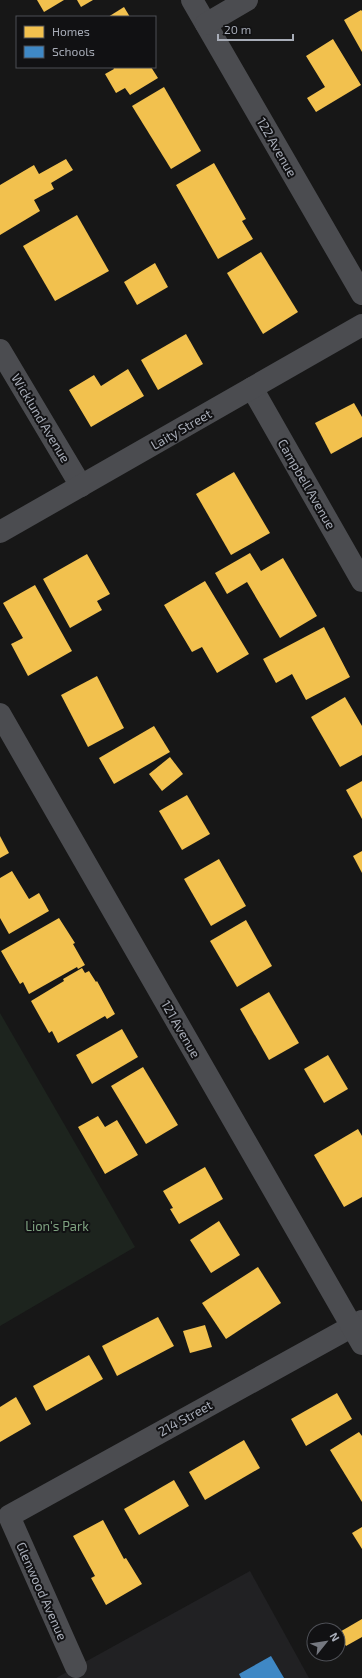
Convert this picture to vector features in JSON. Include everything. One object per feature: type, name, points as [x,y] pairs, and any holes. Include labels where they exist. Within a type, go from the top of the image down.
[{"type":"street","name":"122 Avenue","points":[[192,0],[362,294]]},
{"type":"street","points":[[206,24],[247,0]]},
{"type":"street","name":"Laity Street","points":[[0,532],[362,325]]},
{"type":"street","name":"Wicklund Avenue","points":[[0,350],[81,486]]},
{"type":"street","name":"Campbell Avenue","points":[[252,388],[362,580]]},
{"type":"street","name":"121 Avenue","points":[[0,714],[359,1330]]},
{"type":"street","name":"214 Street","points":[[9,1516],[359,1330]]},
{"type":"street","name":"Glenwood Avenue","points":[[9,1516],[76,1666]]},
{"type":"shaded area","points":[[250,1571],[309,1678],[56,1678]]},
{"type":"green space","name":"Lion's Park","points":[[0,1013],[135,1247],[0,1326]]},
{"type":"building: Homes","points":[[37,0],[64,0],[44,12]]},
{"type":"building: Homes","points":[[77,0],[93,0],[81,7]]},
{"type":"building: Homes","points":[[124,7],[129,16],[110,16]]},
{"type":"building: Homes","points":[[361,10],[362,11],[362,52],[344,20]]},
{"type":"building: Homes","points":[[333,39],[361,85],[316,112],[307,98],[325,87],[306,56]]},
{"type":"building: Homes","points":[[152,68],[158,78],[130,95],[125,88],[116,93],[105,74],[114,69]]},
{"type":"building: Homes","points":[[164,87],[201,151],[171,169],[132,106]]},
{"type":"building: Homes","points":[[66,159],[73,170],[51,183],[54,189],[34,200],[40,211],[0,235],[0,185],[34,165],[39,174]]},
{"type":"building: Homes","points":[[214,163],[246,219],[242,221],[253,239],[218,259],[176,185]]},
{"type":"building: Homes","points":[[77,215],[109,271],[55,301],[23,246]]},
{"type":"building: Homes","points":[[261,252],[298,312],[263,334],[227,273]]},
{"type":"building: Homes","points":[[155,263],[168,287],[137,305],[124,282]]},
{"type":"building: Homes","points":[[186,334],[203,364],[158,390],[141,360]]},
{"type":"building: Homes","points":[[128,369],[144,396],[91,427],[69,390],[94,375],[101,386]]},
{"type":"building: Homes","points":[[354,403],[362,417],[362,437],[331,454],[315,423]]},
{"type":"building: Homes","points":[[234,472],[270,533],[231,555],[196,494]]},
{"type":"building: Homes","points":[[250,553],[261,571],[283,558],[317,616],[280,638],[247,582],[227,594],[215,573]]},
{"type":"building: Homes","points":[[87,554],[110,594],[97,601],[102,610],[70,628],[43,579]]},
{"type":"building: Homes","points":[[205,581],[249,654],[217,673],[202,647],[192,652],[164,605]]},
{"type":"building: Homes","points":[[35,585],[72,651],[28,676],[11,644],[23,638],[3,603]]},
{"type":"building: Homes","points":[[324,627],[350,677],[306,700],[292,674],[276,683],[263,659]]},
{"type":"building: Homes","points":[[97,676],[124,728],[88,747],[61,695]]},
{"type":"building: Homes","points":[[345,697],[362,726],[362,755],[340,767],[311,717]]},
{"type":"building: Homes","points":[[154,726],[170,752],[114,784],[99,758]]},
{"type":"building: Homes","points":[[170,757],[183,774],[162,791],[149,774]]},
{"type":"building: Homes","points":[[362,781],[362,819],[346,790]]},
{"type":"building: Homes","points":[[187,795],[210,834],[182,850],[159,811]]},
{"type":"building: Homes","points":[[0,836],[9,853],[0,858]]},
{"type":"building: Homes","points":[[362,851],[362,873],[353,856]]},
{"type":"building: Homes","points":[[219,859],[246,906],[211,926],[184,879]]},
{"type":"building: Homes","points":[[12,871],[29,899],[39,893],[49,911],[9,934],[0,918],[0,878]]},
{"type":"building: Homes","points":[[59,918],[75,943],[73,944],[85,965],[78,969],[77,967],[29,994],[23,982],[20,984],[1,951]]},
{"type":"building: Homes","points":[[246,920],[272,966],[237,987],[210,941]]},
{"type":"building: Homes","points":[[82,968],[85,973],[89,971],[96,982],[97,981],[115,1014],[107,1019],[105,1016],[58,1043],[52,1031],[49,1033],[31,1001]]},
{"type":"building: Homes","points":[[269,992],[299,1043],[269,1060],[240,1009]]},
{"type":"building: Homes","points":[[122,1029],[138,1057],[92,1084],[76,1055]]},
{"type":"building: Homes","points":[[328,1055],[348,1089],[324,1103],[304,1069]]},
{"type":"building: Homes","points":[[143,1067],[178,1125],[146,1144],[111,1086]]},
{"type":"building: Homes","points":[[98,1116],[105,1127],[117,1120],[138,1155],[105,1174],[78,1127]]},
{"type":"building: Homes","points":[[358,1129],[362,1136],[362,1197],[344,1207],[314,1155]]},
{"type":"building: Homes","points":[[205,1167],[223,1199],[179,1224],[170,1209],[173,1208],[163,1191]]},
{"type":"building: Homes","points":[[219,1221],[240,1255],[211,1273],[190,1240]]},
{"type":"building: Homes","points":[[258,1267],[281,1303],[226,1339],[202,1303]]},
{"type":"building: Homes","points":[[158,1317],[174,1346],[117,1376],[102,1346]]},
{"type":"building: Homes","points":[[205,1325],[212,1347],[190,1353],[183,1331]]},
{"type":"building: Homes","points":[[89,1355],[103,1379],[46,1411],[33,1386]]},
{"type":"building: Homes","points":[[337,1393],[352,1419],[306,1446],[291,1419]]},
{"type":"building: Homes","points":[[16,1397],[31,1424],[0,1442],[0,1407]]},
{"type":"building: Homes","points":[[359,1432],[362,1436],[362,1502],[330,1450]]},
{"type":"building: Homes","points":[[244,1440],[260,1468],[205,1500],[189,1472]]},
{"type":"building: Homes","points":[[174,1480],[189,1506],[139,1535],[124,1509]]},
{"type":"building: Homes","points":[[103,1520],[124,1559],[126,1558],[142,1584],[106,1605],[91,1578],[95,1576],[73,1536]]},
{"type":"building: Homes","points":[[362,1527],[362,1549],[352,1533]]},
{"type":"building: Homes","points":[[362,1619],[362,1637],[346,1646],[346,1628]]},
{"type":"building: Schools","points":[[271,1656],[284,1678],[241,1678],[239,1674]]}]
